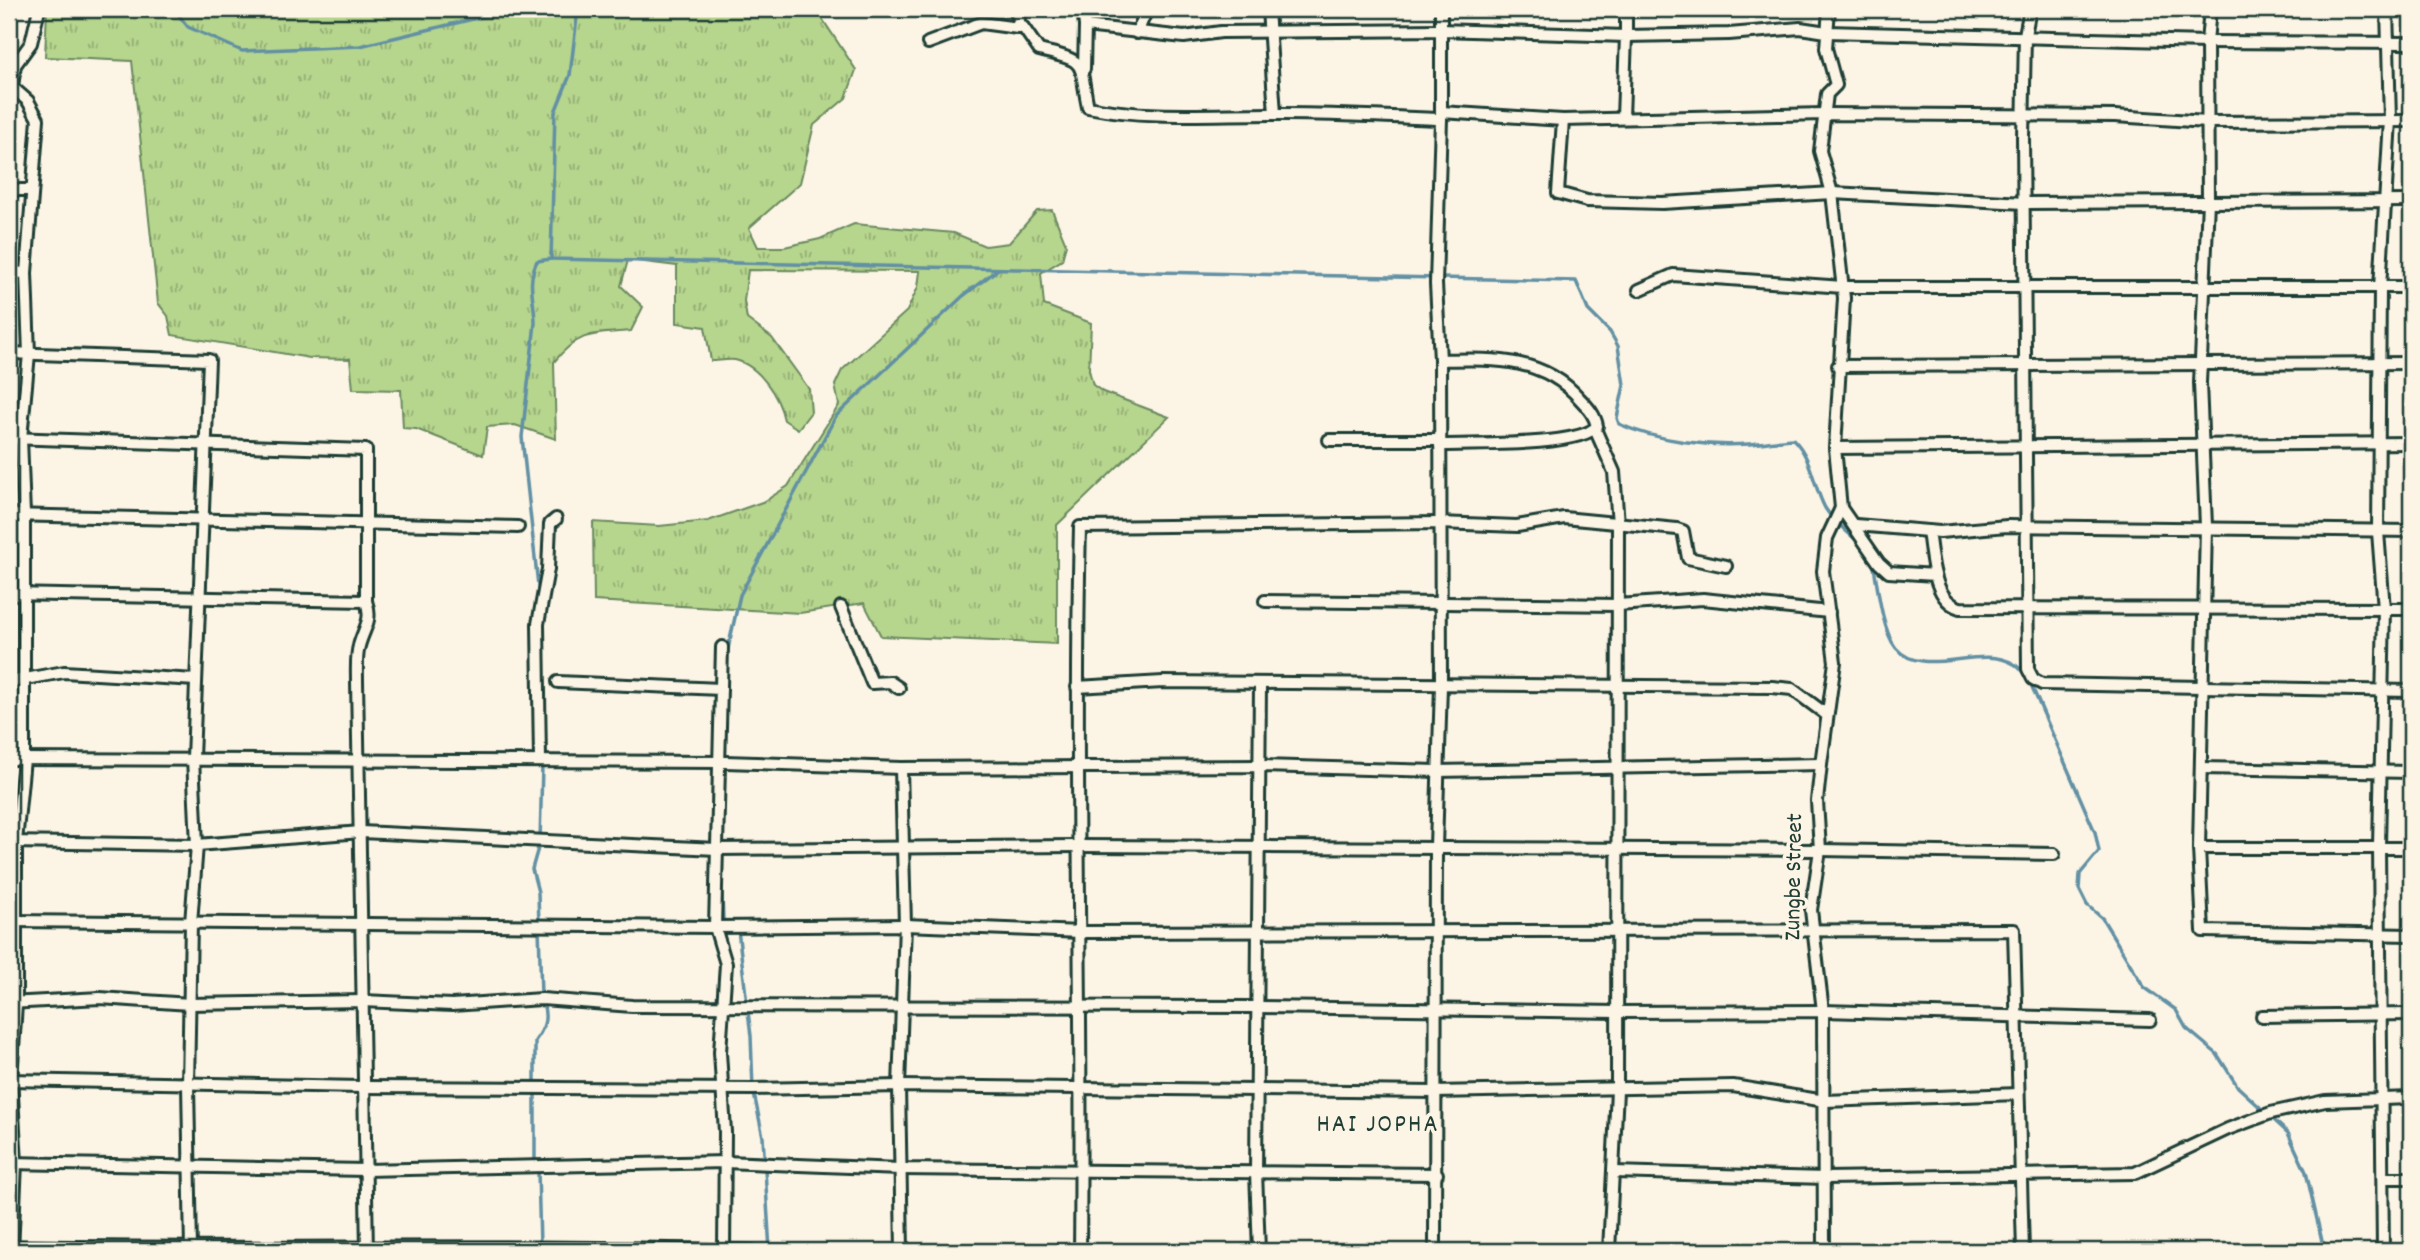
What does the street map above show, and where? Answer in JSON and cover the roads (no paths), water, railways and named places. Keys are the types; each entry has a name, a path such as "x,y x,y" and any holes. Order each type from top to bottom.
{"street":[{"path":"39,9 31,43 15,65 12,87 28,101 38,119 26,273 29,354 21,438 24,515 24,759 13,842 11,1248 752,1251"},
{"path":"1013,9 1019,17 1017,28"},
{"path":"1083,9 1088,107 1122,114 1441,115 1563,120 1824,114 2024,115 2207,122 2411,121"},
{"path":"1137,33 1147,9"},
{"path":"1268,9 1275,114"},
{"path":"1435,1251 1435,1009 1438,929 1436,848 1441,685 1440,360 1436,284 1441,9"},
{"path":"1623,117 1626,9"},
{"path":"1829,9 1826,48 1836,85 1827,94 1820,151 1832,193 1843,287 1835,448 1839,511 1856,525 1879,563 1889,572 1935,575"},
{"path":"2030,9 2025,36 2024,289 2028,446 2028,669 2033,679 2042,684 2204,690 2411,691"},
{"path":"2210,9 2207,42 2206,289 2200,413 2204,447 2206,526 2199,848 2203,931 2411,935"},
{"path":"2383,1251 2379,847 2384,609 2378,532 2381,443 2380,288 2390,120 2388,9"},
{"path":"928,43 981,23 1023,27 1039,50 1077,61 1084,69"},
{"path":"1085,26 1185,37 1222,32 1440,30 1626,36 1729,34 1800,29 1827,32 2207,42 2411,43"},
{"path":"1563,120 1558,193 1587,201 1693,202 1717,197 1832,193 2025,203 2411,201"},
{"path":"9,190 31,190"},
{"path":"9,272 26,273"},
{"path":"1639,290 1673,275 1843,287 2411,287"},
{"path":"9,353 209,360 193,758 197,845 191,923 188,1085 191,1250"},
{"path":"1329,440 1559,440 1589,435 1595,429 1597,423 1591,411 1561,378 1508,361 1440,360"},
{"path":"1839,366 2411,363"},
{"path":"1595,429 1614,472 1618,524 1615,929 1617,1090 1609,1251"},
{"path":"9,438 366,450 364,525 369,625 359,646 357,681 363,924 362,1087 367,1248"},
{"path":"1835,448 2204,447 2411,443"},
{"name":"Zungbe Street","path":"1825,1251 1823,1010 1811,929 1819,850 1817,801 1835,662 1823,571 1828,538 1839,511"},
{"path":"9,516 518,527"},
{"path":"1080,1251 1081,932 1077,687 1080,527 1439,523 1517,526 1563,518 1677,529 1682,531 1688,558 1726,566"},
{"path":"540,760 538,624 548,569 550,524 556,519"},
{"path":"1856,525 1928,531 2027,526 2206,526 2411,531"},
{"path":"1928,531 1935,575 1944,595 1954,607 2411,609"},
{"path":"9,594 366,601"},
{"path":"1265,601 1618,605 1703,599 1829,612"},
{"path":"841,607 872,683 890,682 900,688"},
{"path":"722,647 715,927 726,964 720,1052 725,1162 724,1251"},
{"path":"9,682 22,682 64,672 196,680"},
{"path":"558,682 721,690"},
{"path":"1077,687 1163,682 1260,685 1782,687 1800,695 1827,715"},
{"path":"1259,1251 1256,1172 1260,685"},
{"path":"9,759 540,760 901,768 1077,764 1437,771 1821,764"},
{"path":"901,768 905,925 899,1086 902,1251"},
{"path":"2201,768 2411,772"},
{"path":"13,842 197,845 361,832 717,849 1079,846 2054,854"},
{"path":"2199,848 2411,848"},
{"path":"13,921 715,927 905,925 1081,932 1438,929 2014,930 2023,1251"},
{"path":"12,1003 100,998 190,1004 363,1001 452,1006 541,999 632,1006 725,1004 1258,1007 1617,1013 1823,1010 2150,1020"},
{"path":"2262,1016 2411,1014"},
{"path":"10,1080 362,1087 899,1086 1257,1088 1436,1093 1733,1086 1825,1101 2018,1094"},
{"path":"1614,1172 1826,1178 2135,1173 2228,1129 2270,1113 2325,1101 2411,1098"},
{"path":"12,1163 366,1170 725,1162 900,1169 1437,1174"},
{"path":"2383,1178 2411,1178"}],"waterway":[{"path":"174,9 188,27 242,51 360,46 515,9"},
{"path":"578,9 570,75 555,112 551,259 1576,281 1588,310 1610,332 1618,346 1624,385 1617,418 1619,424 1666,439 1717,445 1793,439 1804,454 1825,508 1860,544"},
{"path":"539,595 522,437 535,323 532,277 537,261 551,259"},
{"path":"727,653 740,595 836,416 963,296 998,269"},
{"path":"1873,560 1887,630 1896,648 1907,657 1936,662 1985,657 2000,659 2016,665 2029,680 2095,832 2099,851 2080,874 2079,889 2087,905 2102,918 2144,987 2176,1010 2186,1028 2217,1054 2238,1087 2288,1133 2306,1172 2322,1241 2331,1251"},
{"path":"543,623 544,661"},
{"path":"724,776 727,675"},
{"path":"541,996 538,892 532,869 540,841 542,766"},
{"path":"721,871 723,920 732,923"},
{"path":"738,930 751,1036 753,1089 763,1137 770,1251"},
{"path":"535,1163 535,1041 544,1024 543,1003"},
{"path":"538,1170 540,1246"}],"district":[{"name":"HAI JOPHA","path":"1378,1125"}]}
